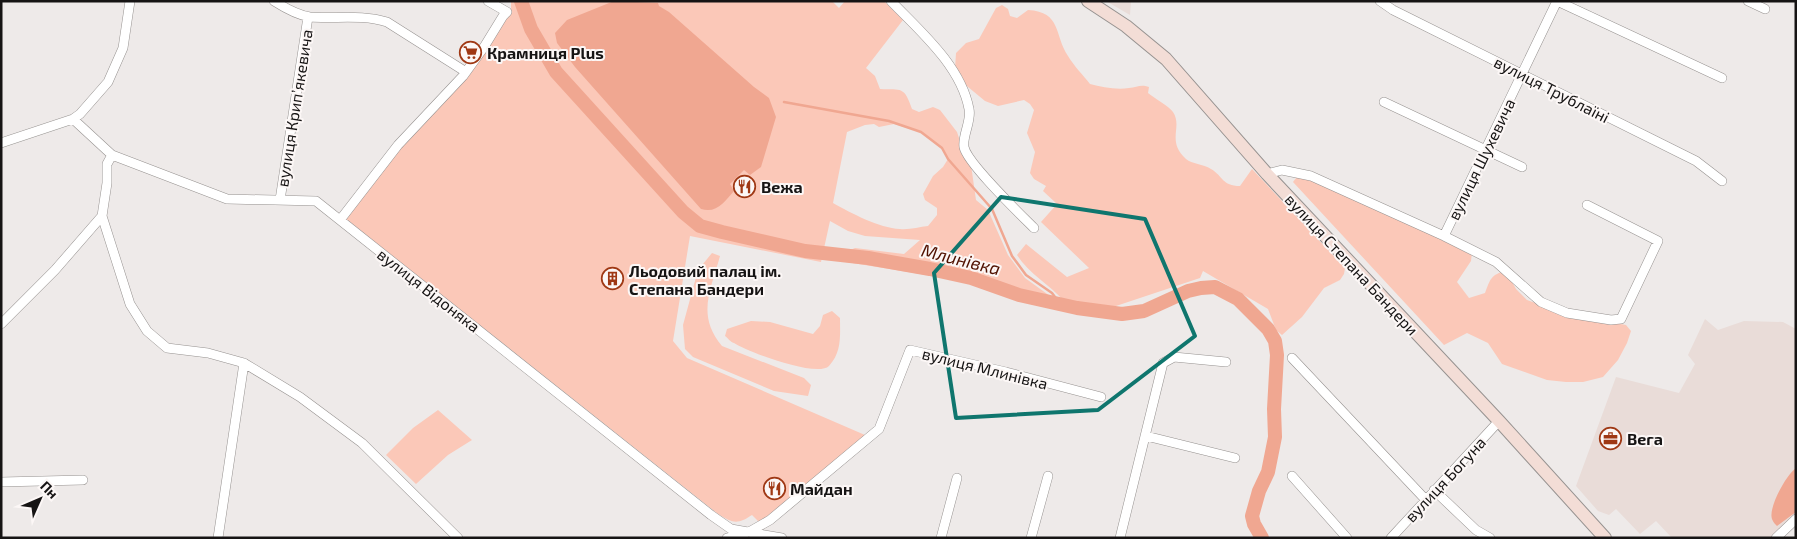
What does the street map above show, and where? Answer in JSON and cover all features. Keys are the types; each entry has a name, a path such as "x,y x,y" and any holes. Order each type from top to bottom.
{"main road":[{"name":"вулиця Степана Бандери","path":"1088,1 1126,26 1166,59 1268,174 1606,538"}],"street":[{"path":"1,143 73,119 80,114 108,82 123,48 130,1"},
{"path":"274,1 292,11 308,16 373,17 388,22 466,72"},
{"path":"340,220 398,145 466,72 484,47 507,12 488,1"},
{"path":"891,1 944,57 956,78 970,110 964,147 976,166 1034,228"},
{"name":"вулиця Трублаїні","path":"1380,1 1393,10 1696,161 1722,181"},
{"path":"1557,1 1722,78"},
{"name":"вулиця Шухевича","path":"1444,236 1557,1"},
{"path":"1748,1 1765,9"},
{"name":"вулиця Крипʼякевича","path":"280,200 308,16"},
{"path":"1384,102 1522,167"},
{"name":"вулиця Відоняка","path":"73,119 112,155 227,199 316,201 711,515 731,529 748,535 782,538"},
{"path":"112,155 107,164 107,182 102,216 130,304 147,331 167,348 208,353 244,363 300,397 362,443 458,538"},
{"path":"1268,174 1282,170 1311,176 1444,236 1496,262 1541,302 1567,312 1611,320 1622,319 1658,241 1587,205"},
{"path":"1,324 55,270 102,216"},
{"name":"вулиця Млинівка","path":"748,535 770,520 879,429 910,350 1006,372 1101,397"},
{"path":"1120,538 1163,362 1174,358 1226,362"},
{"path":"1292,358 1426,499"},
{"path":"218,538 244,363"},
{"name":"вулиця Богуна","path":"1391,538 1499,421"},
{"path":"1146,436 1235,458"},
{"path":"1031,538 1048,476"},
{"path":"1292,476 1347,538"},
{"path":"941,538 957,478"},
{"path":"1,482 83,480"},
{"path":"1434,490 1476,530 1490,538"},
{"path":"1776,538 1796,519"},
{"path":"727,538 748,535"}],"highlighted area":[{"path":"1001,197 1145,219 1195,336 1098,410 956,418 934,273"}],"shaded area":[{"path":"511,1 832,1 839,8 845,1 884,1 903,20 866,68 875,76 880,89 898,90 904,93 912,109 919,112 933,107 940,110 957,132 971,165 976,200 988,210 1008,255 1025,278 1051,298 1018,291 980,275 970,282 846,262 848,251 855,248 904,254 920,240 865,236 848,231 830,221 821,262 690,236 673,341 687,358 865,435 771,517 760,523 752,515 735,522 718,514 346,219 402,145 471,72 511,12","holes":["874,124 879,127 894,124 921,132 942,149 948,159 943,167 933,176 923,194 925,200 937,208 937,215 928,226 910,229 883,226 833,203 847,132 865,125"]},
{"path":"614,1 658,3 659,6 669,12 769,98 776,117 761,167 750,175 744,170 730,184 734,191 720,206 712,210 701,209 575,67 557,43 555,33 567,20"},
{"path":"1106,1 1131,1 1130,15"},
{"path":"1002,5 1008,9 1010,16 1017,18 1028,10 1047,15 1056,26 1068,56 1090,84 1124,89 1141,86 1149,87 1148,93 1173,112 1176,118 1177,146 1188,161 1211,169 1226,182 1234,186 1240,186 1252,169 1345,268 1340,280 1324,288 1302,317 1282,335 1276,330 1268,309 1203,271 1200,278 1113,307 1064,301 1027,268 1017,255 1026,244 1067,277 1089,268 1041,222 1057,204 1043,191 1046,186 1034,179 1030,173 1035,152 1027,133 1034,110 1024,100 998,106 985,101 962,82 955,69 956,53 966,43 979,39 996,8"},
{"path":"1299,174 1472,252 1471,261 1457,282 1469,298 1485,293 1492,278 1506,271 1516,289 1527,300 1563,313 1626,325 1631,331 1618,360 1603,377 1583,382 1566,382 1547,380 1502,364 1488,343 1467,333 1444,345 1293,182"},
{"path":"712,253 720,256 708,302 709,324 714,335 722,346 804,378 811,385 808,396 774,391 693,357 685,349 683,325 698,270"},
{"path":"832,311 840,318 839,344 833,361 829,366 822,369 797,366 767,357 733,342 725,336 727,329 751,321 770,322 813,334 820,326 823,315"},
{"path":"1705,319 1718,330 1744,321 1783,322 1796,329 1796,524 1780,538 1672,538 1656,521 1640,534 1616,509 1609,515 1598,511 1576,486 1616,377 1679,393 1695,364 1688,355"},
{"path":"438,410 472,440 448,455 416,484 386,455 413,428"},
{"path":"1796,468 1796,512 1777,526 1773,522 1771,514 1775,500 1783,484"}],"waterway":[{"name":"Млинівка","path":"521,1 531,29 556,72 683,212 700,226 805,251 868,258 930,269 971,278 1019,295 1077,308 1122,314 1144,311 1188,291 1215,287 1238,299 1268,329 1275,341 1277,355 1274,409 1275,437 1268,472 1259,491 1252,516 1262,538"},
{"path":"784,102 889,121 921,132 942,148 948,159 992,209 1012,256 1026,275 1052,293 1061,305"}],"place":[{"name":"Крамниця Plus","path":"471,52"},
{"name":"Вежа","path":"745,186"},
{"name":"Льодовий палац ім. Степана Бандери","path":"613,279"},
{"name":"Вега","path":"1611,438"},
{"name":"Майдан","path":"774,488"}]}
